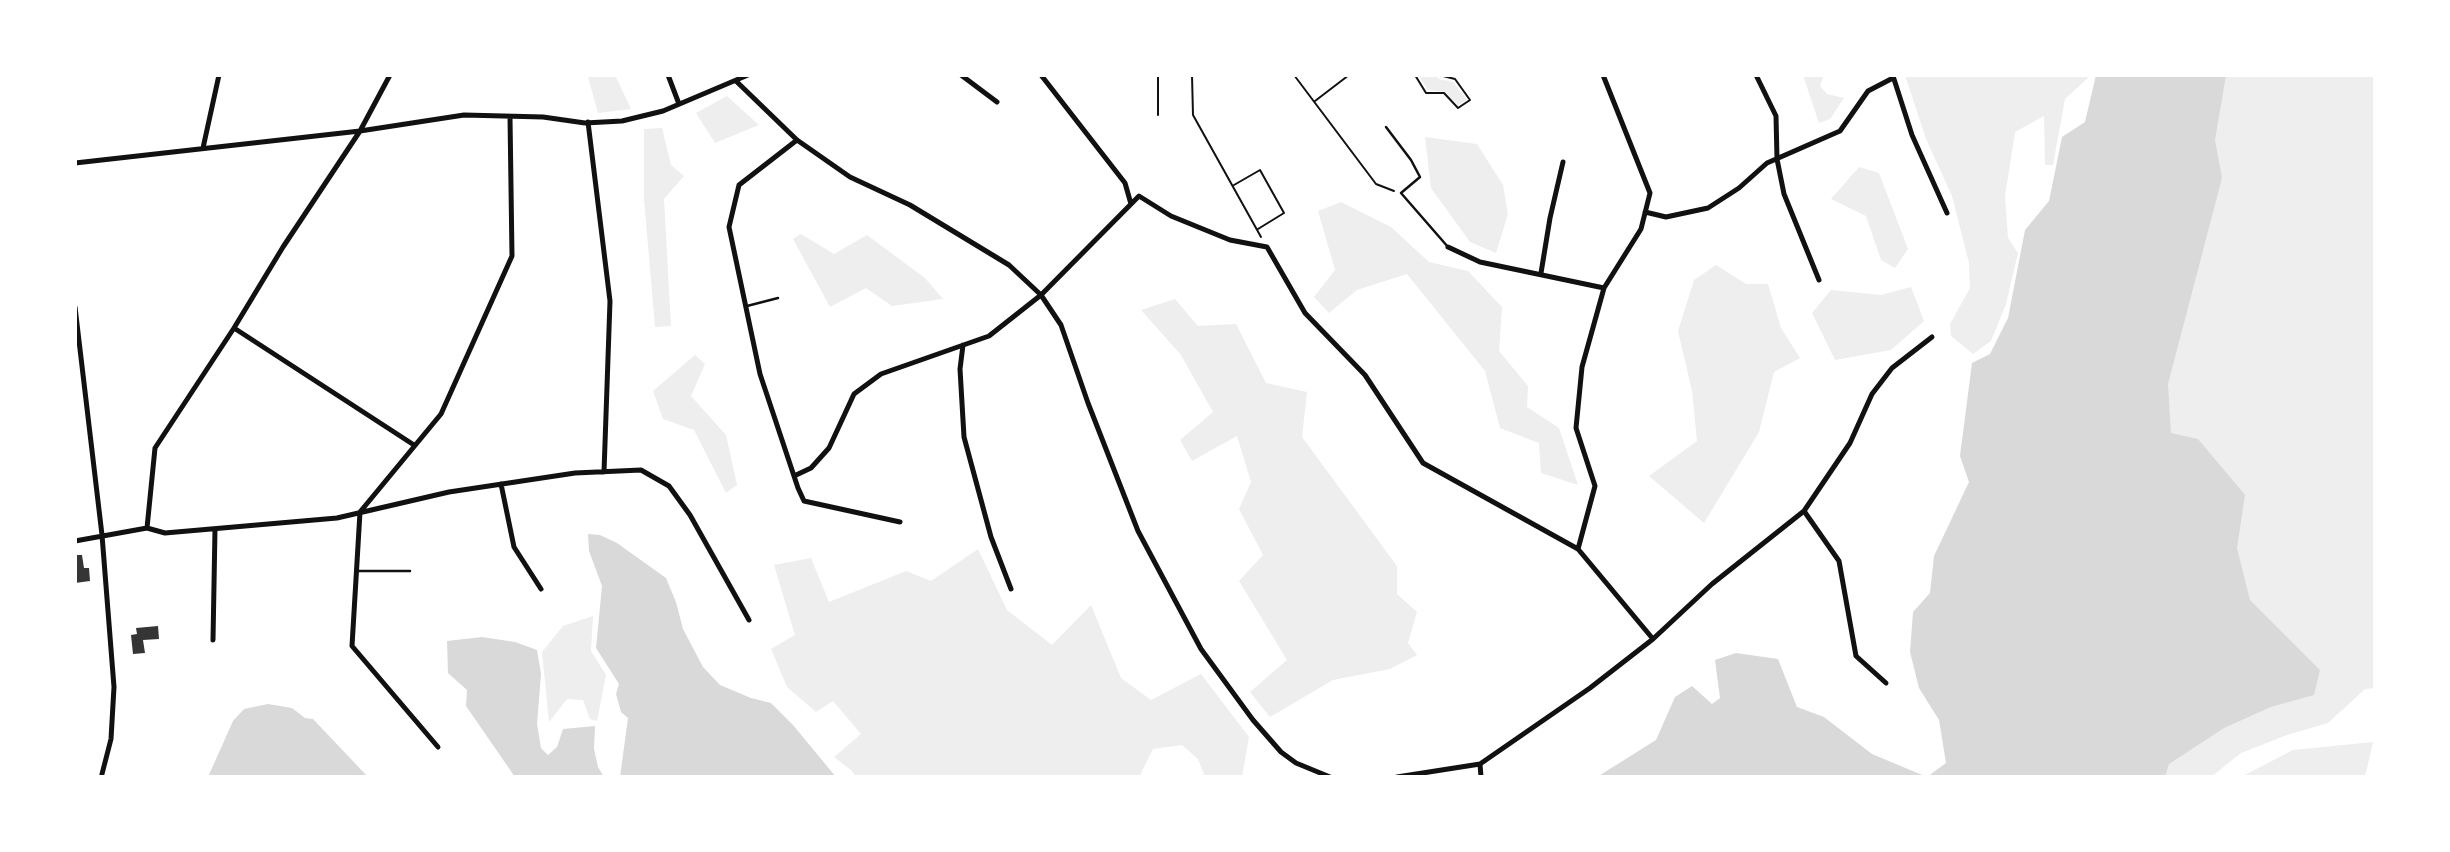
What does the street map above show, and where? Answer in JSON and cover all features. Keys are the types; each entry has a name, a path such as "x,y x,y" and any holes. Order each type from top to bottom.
{"street":[{"path":"203,148 219,75"},
{"path":"147,528 155,448 360,131 390,75"},
{"path":"667,75 679,104"},
{"path":"75,163 360,131 464,116 622,121 663,111 748,75"},
{"path":"961,75 997,102"},
{"path":"1041,75 1125,183 1131,204"},
{"path":"1578,549 1595,486 1576,428 1582,367 1604,288 1641,229 1650,192 1603,75"},
{"path":"1756,75 1776,116 1777,159 1784,194 1819,280"},
{"path":"1645,212 1666,217 1708,208 1738,188 1766,163 1840,131 1868,91 1893,77 1912,135 1947,213"},
{"path":"736,81 797,140 850,177 910,205 1009,265 1041,295 1061,325 1138,531 1201,649 1253,720 1281,752 1296,763 1329,777"},
{"path":"438,747 352,646 360,512 441,414 512,256 510,117"},
{"path":"588,122 610,301 604,472"},
{"path":"797,140 739,185 729,227 760,374 804,501 900,522"},
{"path":"1541,274 1563,162"},
{"path":"794,476 811,468 829,448 854,394 881,374 989,335 1041,295 1139,196 1171,216 1218,235 1267,247 1305,313 1366,374 1423,463 1578,549 1653,639"},
{"path":"1448,247 1480,262 1604,288"},
{"path":"75,307 102,535 114,687 111,739 102,774"},
{"path":"234,328 414,444"},
{"path":"1397,777 1480,764 1590,688 1653,639 1712,584 1804,510 1850,443 1872,394 1892,368 1933,337"},
{"path":"963,345 960,369 964,438 991,537 1011,589"},
{"path":"75,541 147,528 165,533 337,519 449,492 575,473 641,470 669,486 690,515 749,620"},
{"path":"501,484 514,547 541,589"},
{"path":"1804,510 1839,561 1856,656 1886,684"},
{"path":"213,640 215,529"},
{"path":"1480,764 1481,777"}],"lane":[{"path":"1386,127 1411,160 1420,177 1401,193 1448,247"},
{"path":"746,306 778,298"},
{"path":"357,570 410,571"}],"path":[{"path":"1157,115 1158,75"},
{"path":"1192,75 1193,114 1267,247"},
{"path":"1294,75 1376,184 1401,193"},
{"path":"1314,101 1349,75"},
{"path":"1415,75 1426,93 1444,93 1458,108 1469,100 1455,79 1439,75"},
{"path":"1233,185 1260,170 1278,202 1284,213 1257,229"}],"shaded area":[{"path":"579,75 615,75 631,109 598,113 588,77"},
{"path":"1418,75 1435,75 1439,79 1453,82 1467,100 1458,105 1445,92 1428,90"},
{"path":"1803,75 1824,75 1820,86 1827,94 1844,98 1830,119 1819,123"},
{"path":"1905,75 2090,76 2065,99 2053,165 2045,165 2044,116 2015,132 2005,196 2008,238 2018,253 2006,304 1991,341 1973,354 1951,336 1950,324 1970,288 1969,263 1952,196 1926,139"},
{"path":"2096,75 2226,75 2215,140 2222,178 2168,384 2171,433 2198,439 2245,495 2237,548 2250,600 2320,670 2314,695 2271,707 2224,728 2169,764 2165,777 1927,777 1946,763 1939,720 1919,688 1910,652 1913,612 1930,593 1934,556 1969,482 1960,456 1972,363 1990,354 2008,318 2025,230 2049,201 2062,137 2085,122"},
{"path":"2147,75 2375,75 2375,688 2365,689 2328,723 2241,753 2211,777 2165,777 2168,764 2224,727 2271,707 2313,695 2068,623"},
{"path":"727,96 759,125 715,143 696,113"},
{"path":"662,128 671,165 684,176 664,199 671,326 655,327 644,199 644,129"},
{"path":"1425,137 1477,144 1503,185 1508,214 1496,253 1470,242 1431,188"},
{"path":"1859,167 1879,173 1908,249 1895,268 1881,260 1866,216 1831,199"},
{"path":"1341,202 1391,227 1429,262 1468,271 1502,307 1499,351 1528,386 1527,407 1559,428 1578,485 1541,473 1539,443 1500,428 1485,371 1407,274 1357,290 1329,313 1314,297 1335,270 1318,211"},
{"path":"801,234 834,254 867,235 925,278 943,299 892,306 866,288 830,307 793,239"},
{"path":"1716,265 1746,284 1768,284 1781,328 1800,358 1774,372 1759,432 1704,523 1649,476 1697,441 1692,391 1678,331 1694,280"},
{"path":"1911,287 1924,321 1891,350 1835,360 1812,313 1831,290 1881,295"},
{"path":"1175,299 1198,326 1236,324 1266,383 1307,392 1302,437 1397,566 1397,594 1417,612 1408,643 1417,655 1390,669 1333,680 1270,717 1250,692 1287,660 1239,581 1263,555 1239,509 1251,482 1237,436 1192,461 1180,440 1213,412 1181,355 1141,310"},
{"path":"695,355 705,364 691,396 726,435 737,485 726,493 694,430 663,419 653,391"},
{"path":"588,534 600,535 617,543 666,578 683,629 703,667 720,685 771,703 836,777 620,777 628,718 621,712 616,694 619,684 596,648 602,586 589,551"},
{"path":"978,549 1007,610 1052,645 1091,605 1121,678 1151,700 1201,674 1249,737 1242,777 1205,777 1198,759 1182,745 1153,749 1139,777 856,777 834,757 861,734 833,701 816,712 787,687 771,649 795,635 774,565 811,558 829,602 906,571 931,581"},
{"path":"593,616 591,651 606,675 597,721 590,719 583,700 567,699 549,722 542,652 563,626"},
{"path":"482,637 515,642 537,650 541,674 537,724 541,748 548,755 557,747 563,729 595,726 594,749 598,767 604,777 515,777 466,706 467,690 448,673 447,641"},
{"path":"1736,653 1778,659 1797,707 1824,717 1872,754 1927,777 1597,777 1656,740 1675,697 1692,686 1712,704 1720,698 1715,660"},
{"path":"268,704 292,708 305,718 313,719 368,777 208,777 233,721 244,709"},
{"path":"2373,742 2365,777 2241,777 2293,750"}],"building":[{"path":"75,555 82,555 84,568 89,568 90,581 75,583"},
{"path":"158,626 159,639 143,640 145,653 133,654 131,635 137,634 136,628"}]}
